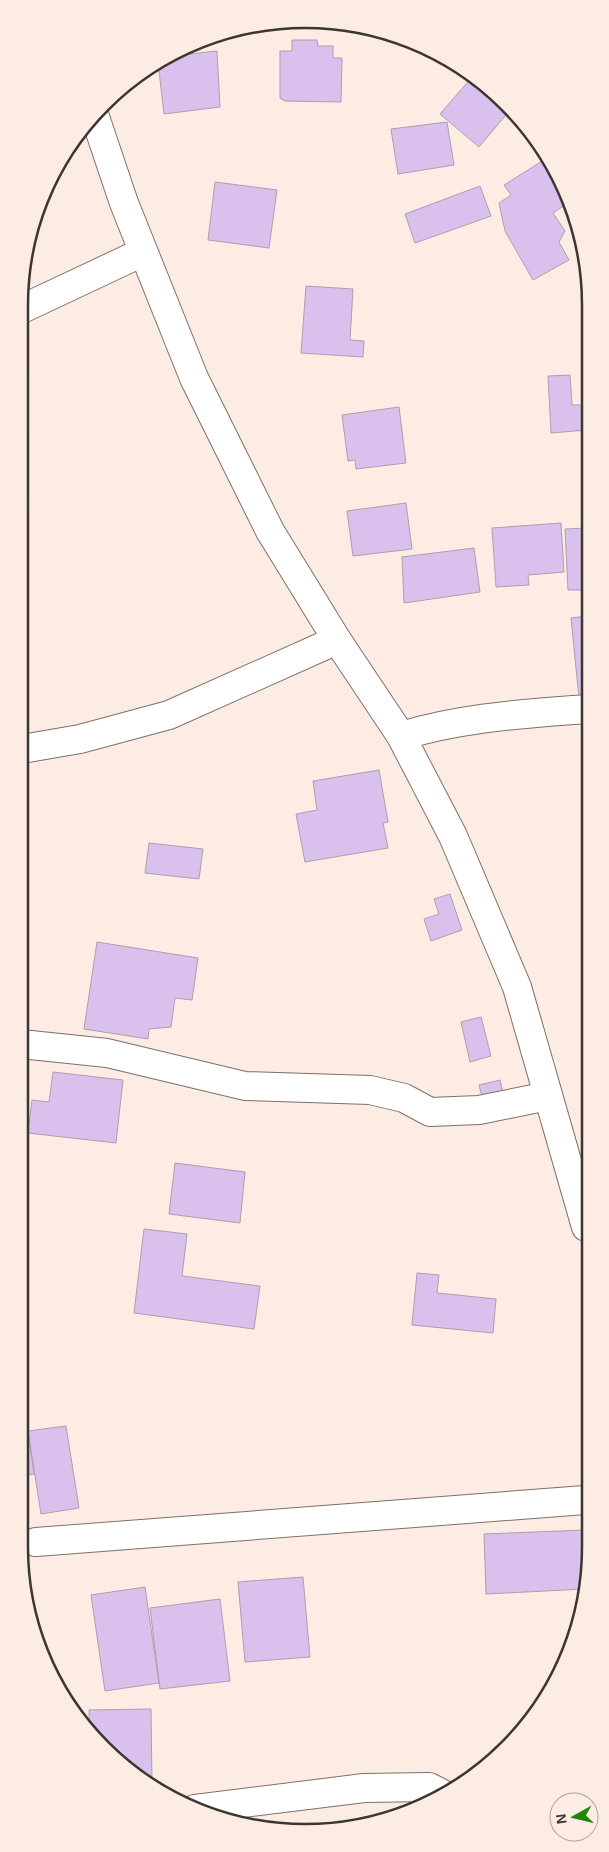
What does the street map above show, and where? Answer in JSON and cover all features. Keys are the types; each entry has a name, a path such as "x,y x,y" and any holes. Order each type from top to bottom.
{"street":[{"path":"97,121 124,203 194,378 270,531 401,736 453,836 517,987 582,1213"},
{"path":"28,306 143,252"},
{"path":"28,748 80,739 169,715 338,640"},
{"path":"401,736 430,727 492,717 582,709"},
{"path":"28,1045 107,1052 245,1086 370,1090 404,1098 430,1112 479,1110 548,1096"},
{"path":"36,1542 582,1500"},
{"path":"208,1807 364,1788 429,1787 436,1791"}],"building":[{"path":"292,40 317,40 318,46 333,46 333,58 342,58 341,102 285,101 280,98 280,51 292,51"},
{"path":"217,51 220,107 164,114 159,69 186,54"},
{"path":"468,81 487,96 506,115 479,147 440,114"},
{"path":"447,122 454,165 398,174 391,129"},
{"path":"541,162 563,206 553,213 565,231 559,242 569,260 533,280 505,231 499,203 511,195 504,185"},
{"path":"215,182 277,190 269,248 208,240"},
{"path":"480,186 491,216 415,243 405,214"},
{"path":"306,286 353,289 350,340 364,341 363,357 301,353"},
{"path":"570,375 572,405 582,405 582,430 551,433 548,376"},
{"path":"399,407 406,463 356,469 355,460 348,461 342,415"},
{"path":"406,503 412,549 353,556 347,511"},
{"path":"561,523 564,572 528,575 529,585 496,587 492,528"},
{"path":"582,528 582,590 568,590 565,529"},
{"path":"474,548 480,592 404,603 402,557"},
{"path":"582,617 582,698 579,698 571,618"},
{"path":"379,770 388,822 383,823 388,848 305,862 296,814 317,810 313,781"},
{"path":"149,843 203,849 199,879 145,873"},
{"path":"450,894 462,930 431,941 424,919 439,914 434,899"},
{"path":"97,942 198,958 192,1000 175,998 171,1027 149,1029 148,1039 84,1029"},
{"path":"481,1017 491,1056 470,1062 461,1022"},
{"path":"53,1072 123,1080 116,1143 28,1133 32,1100 49,1102"},
{"path":"500,1080 505,1101 484,1105 479,1085"},
{"path":"175,1163 245,1172 240,1223 169,1214"},
{"path":"144,1229 187,1234 182,1276 260,1286 254,1329 134,1313"},
{"path":"417,1273 439,1275 437,1293 496,1299 493,1333 412,1325"},
{"path":"66,1426 79,1508 41,1514 28,1431"},
{"path":"28,1438 34,1474 28,1475"},
{"path":"582,1530 578,1589 486,1594 484,1534"},
{"path":"303,1577 310,1657 245,1662 238,1582"},
{"path":"145,1587 159,1683 105,1691 91,1595"},
{"path":"220,1599 230,1681 160,1689 150,1608"},
{"path":"151,1709 152,1779 122,1756 96,1730 89,1722 89,1710"}]}
